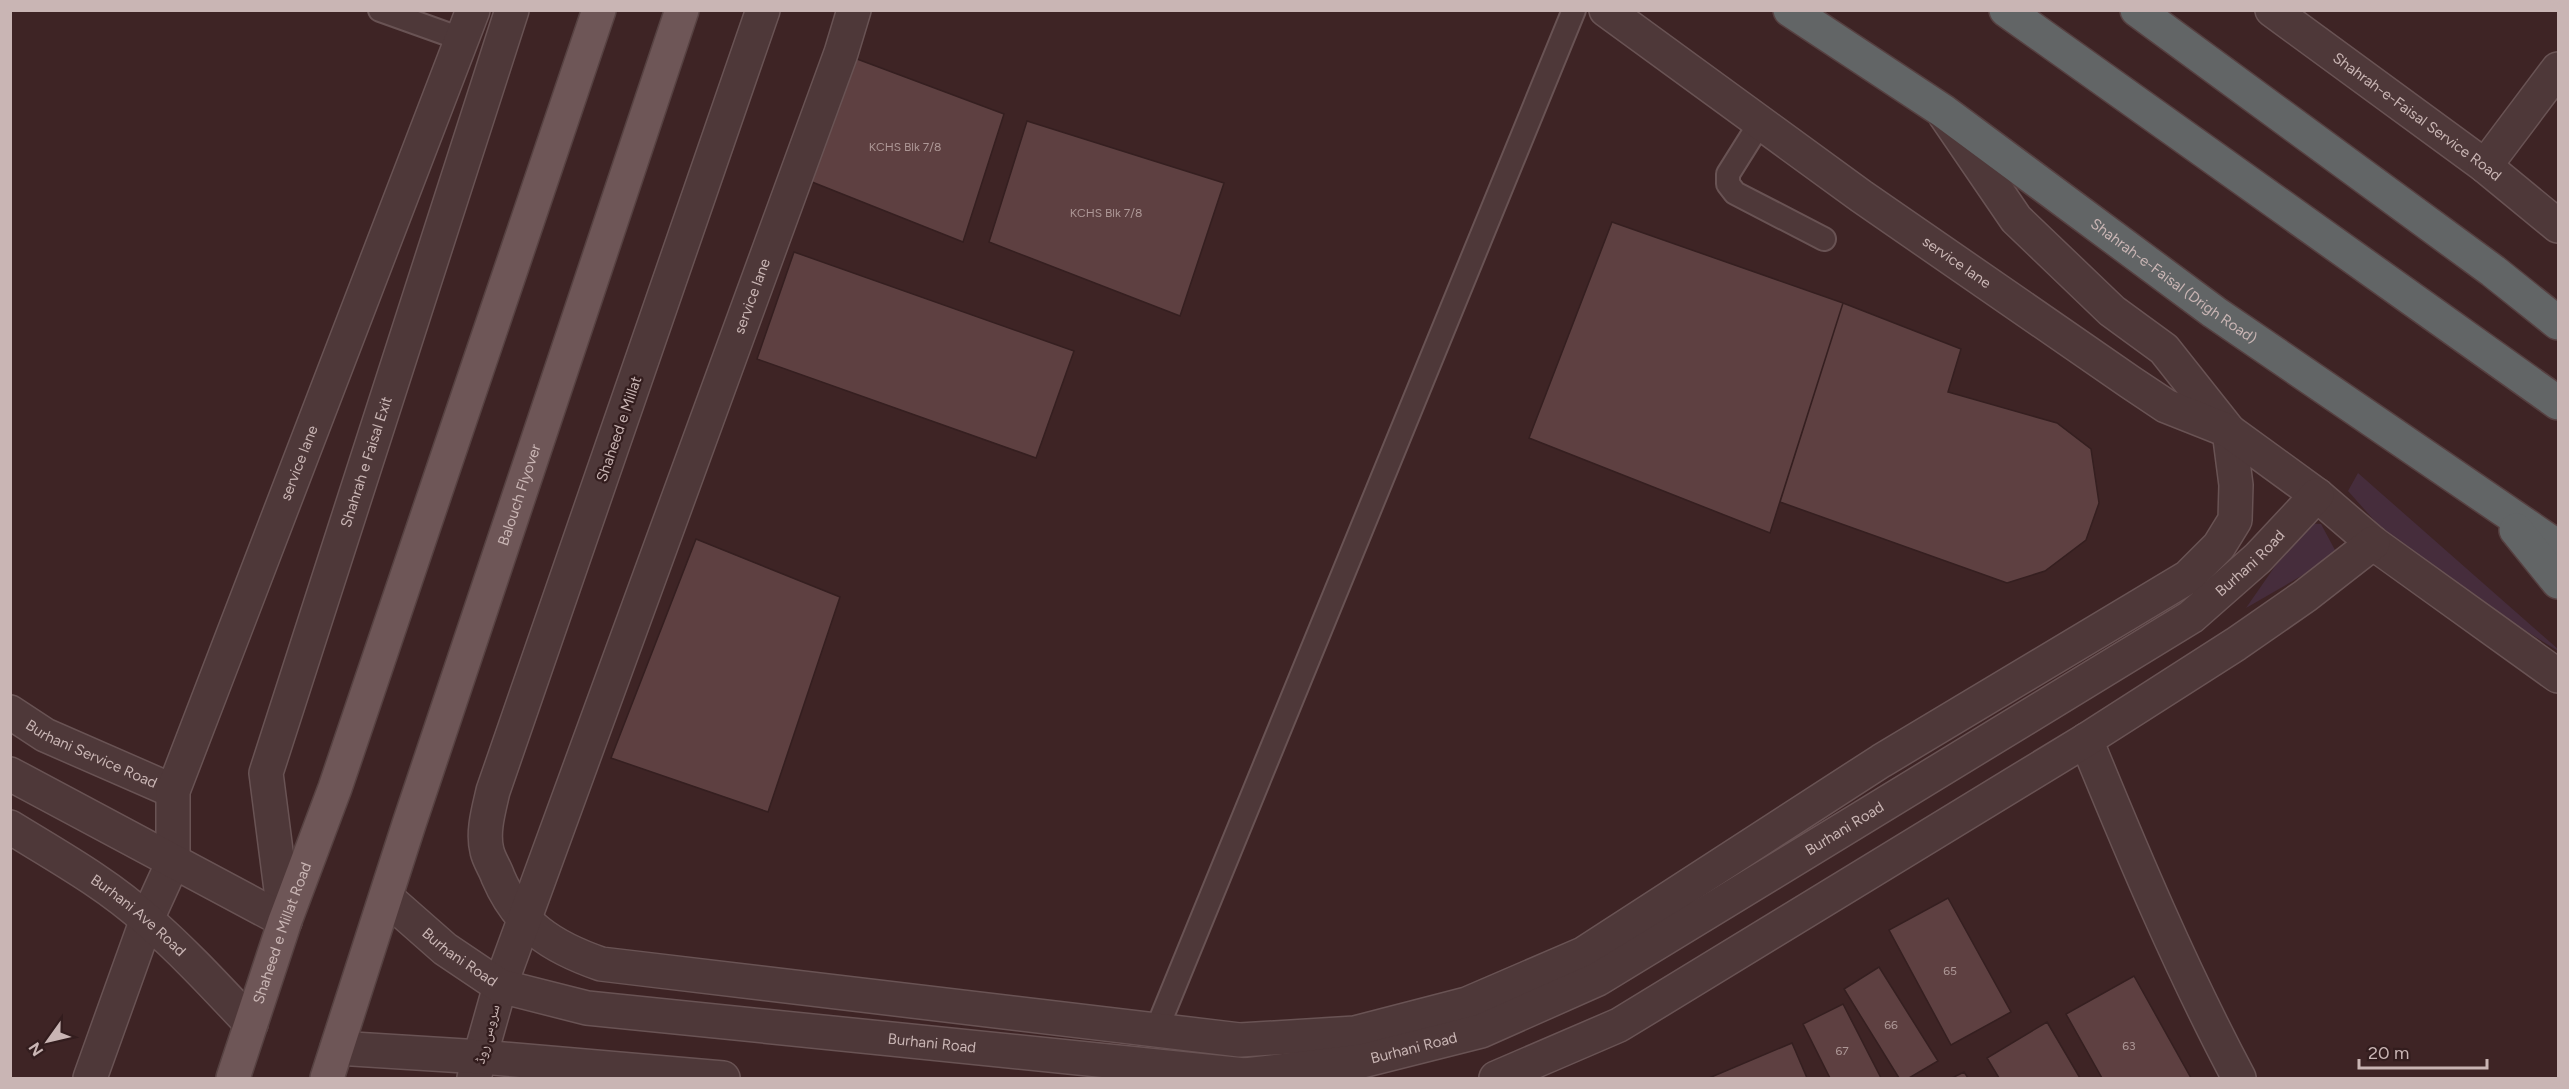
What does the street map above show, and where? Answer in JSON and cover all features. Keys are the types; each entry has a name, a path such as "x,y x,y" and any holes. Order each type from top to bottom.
{"highway":[{"name":"Shahrah-e-Faisal (Drigh Road)","path":"1790,10 1942,111 2214,312 2498,508 2559,547"},
{"path":"2006,10 2559,403"},
{"path":"2137,10 2493,271 2559,323"},
{"path":"2498,508 2559,582"}],"main road":[{"name":"Shaheed e Millat Road","path":"232,1078 285,921 335,788 598,10"},
{"name":"Balouch Flyover","path":"337,1048 682,10"},
{"path":"327,1078 337,1048"}],"street":[{"name":"Shahrah e Faisal Exit","path":"285,921 266,773 512,10"},
{"name":"Shaheed e Millat","path":"525,921 503,888 487,850 487,820 493,791 763,10"},
{"name":"service lane","path":"525,921 841,53 854,10"},
{"name":"service lane","path":"1606,10 1861,196 2166,405 2229,431 2317,495 2373,543 2559,676"},
{"name":"Shahrah-e-Faisal Service Road","path":"2272,10 2485,166 2559,226"},
{"name":"service lane","path":"90,1078 147,919 173,862 173,791 468,25"},
{"path":"2485,166 2559,69"},
{"path":"525,921 556,945 601,964 1240,1040 1355,1033 1467,1004 1583,954 1881,761 2188,577 2219,546 2235,520 2236,485 2229,431 2164,349 2112,310 2016,219 1942,111"},
{"name":"Burhani Road","path":"387,898 445,949 500,986 587,1008 1245,1075 1362,1061 1481,1031 1598,979 2191,617 2258,558 2317,495"},
{"path":"1496,1078 1619,1025 2086,740 2236,645 2305,596 2373,543"},
{"name":"Burhani Service Road","path":"10,712 45,735 173,791"},
{"path":"2086,740 2152,902 2200,1006 2239,1078"},
{"path":"10,774 285,921"},
{"name":"Burhani Ave Road","path":"10,827 101,884 147,919 251,1024"},
{"name":"سروس روڈ","path":"478,1068 500,986 525,921"},
{"path":"337,1048 478,1068 723,1078"}],"lane":[{"path":"380,10 468,25"},
{"path":"1156,1031 1574,10"},
{"path":"1760,123 1728,174 1728,184 1735,193 1824,239"}],"shaded area":[{"path":"2358,473 2558,651 2405,555 2348,491"},
{"path":"2305,523 2321,524 2335,550 2329,560 2246,608"}],"building":[{"path":"841,53 1004,114 963,242 807,180"},
{"path":"1027,121 1224,183 1180,316 989,242"},
{"path":"1612,222 1843,303 1770,533 1529,438"},
{"path":"794,252 1074,351 1036,458 757,359"},
{"path":"1843,303 1961,349 1948,392 2057,423 2091,449 2099,503 2086,540 2045,571 2007,583 1780,502"},
{"path":"696,539 840,597 768,812 611,758"},
{"path":"1948,898 2011,1012 1951,1045 1889,930"},
{"path":"1879,967 1938,1061 1909,1078 1899,1078 1844,989"},
{"path":"2134,976 2191,1078 2102,1078 2066,1014"},
{"path":"1843,1004 1881,1078 1830,1078 1803,1024"},
{"path":"2047,1022 2080,1078 1999,1078 1987,1058"},
{"path":"1792,1043 1807,1078 1709,1078"},
{"path":"1964,1072 1968,1078 1952,1078"}]}
